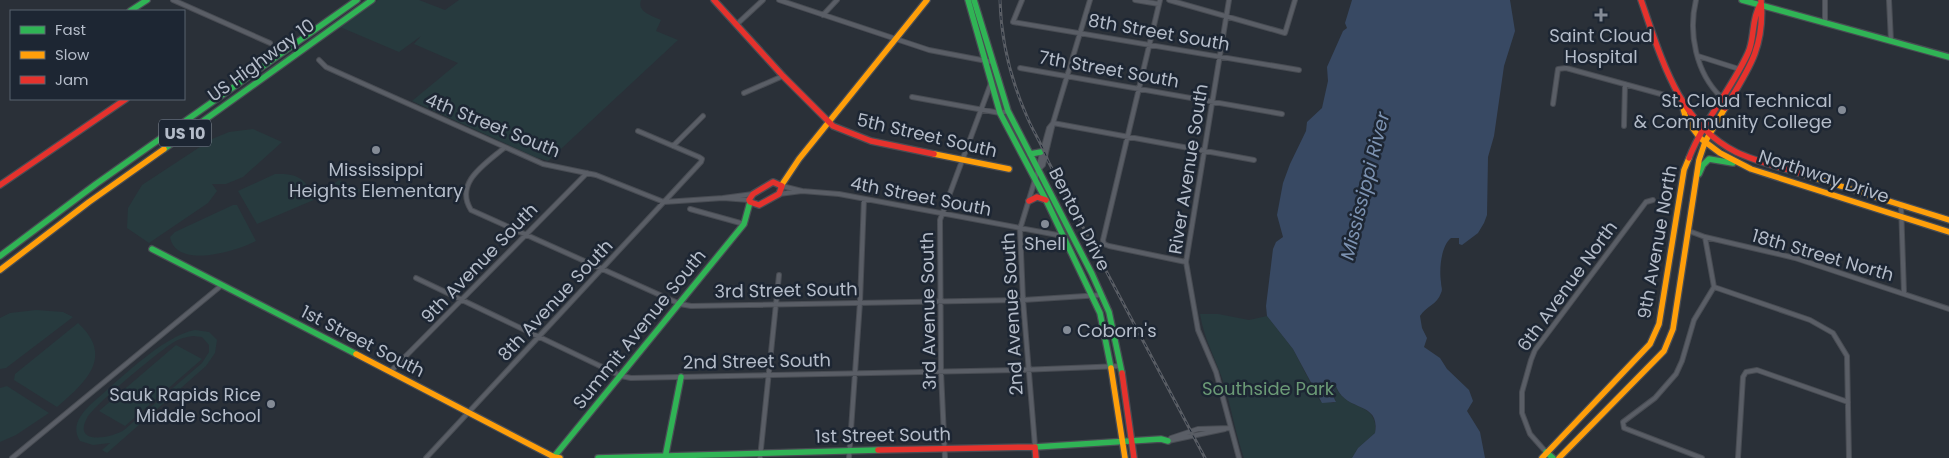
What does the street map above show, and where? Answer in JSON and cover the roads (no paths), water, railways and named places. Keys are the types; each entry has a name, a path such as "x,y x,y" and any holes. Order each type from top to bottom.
{"main road":[{"path":"132,10 147,0"},
{"name":"US 10","path":"0,256 166,135 357,0"},
{"name":"US Highway 10","path":"0,270 96,196 372,0"},
{"name":"5th Street South","path":"714,0 828,123 871,141 1009,169"},
{"name":"Summit Avenue South","path":"556,458 747,218 759,206 779,194 790,171 928,0"},
{"name":"Benton Drive","path":"968,0 1008,111 1101,295 1114,328 1122,366 1134,458"},
{"name":"Benton Drive","path":"974,0 989,61 991,83 1000,113 1046,200 1093,297 1104,328 1125,458"},
{"path":"1641,0 1683,106 1702,129"},
{"path":"1742,0 1761,2 1825,23 1949,57"},
{"name":"9th Avenue North","path":"1542,458 1642,353 1655,334 1659,324 1684,170 1697,135 1749,52 1756,11 1761,2"},
{"name":"9th Avenue North","path":"1559,458 1664,351 1673,329 1699,160 1705,142 1757,55 1761,41 1763,13 1761,2"},
{"path":"0,185 125,100"},
{"path":"1683,106 1684,116 1697,135"},
{"name":"Northway Drive","path":"1702,129 1736,152 1949,220"},
{"name":"Northway Drive","path":"1697,135 1733,161 1751,169 1949,232"},
{"path":"1030,154 1041,152"},
{"path":"1694,188 1702,166 1709,159 1723,160 1751,169"},
{"name":"Summit Avenue South","path":"747,218 749,201 753,194 782,178 790,171"},
{"path":"772,182 782,186"},
{"path":"1029,201 1037,198 1046,200"},
{"path":"749,201 759,206"},
{"name":"1st Street South","path":"152,249 556,458"},
{"path":"665,457 681,377"},
{"name":"1st Street South","path":"598,458 760,456 850,450 1035,446 1161,439 1168,441"},
{"name":"2nd Avenue South","path":"1035,446 1036,458"},
{"path":"1546,455 1553,458"}],"street":[{"path":"173,0 270,43"},
{"path":"736,25 763,0"},
{"path":"779,0 929,50 989,61"},
{"path":"823,15 837,0"},
{"path":"1013,22 1022,0"},
{"name":"2nd Avenue South","path":"1038,170 1043,165 1053,123 1090,0"},
{"path":"1135,0 1160,2 1103,240 1104,244 1186,262"},
{"path":"1169,0 1285,33 1295,0"},
{"name":"River Avenue South","path":"1230,0 1186,262 1198,330 1216,372 1239,458"},
{"path":"1696,0 1692,24 1693,42 1711,88 1722,97"},
{"path":"1825,0 1825,23"},
{"path":"1889,0 1891,41"},
{"name":"8th Street South","path":"1013,22 1299,70"},
{"path":"1698,56 1740,69"},
{"name":"4th Street South","path":"318,60 326,67 504,148 543,164 587,173 664,202 753,194"},
{"name":"7th Street South","path":"1020,68 1282,114"},
{"path":"1553,104 1558,70 1566,68 1680,99"},
{"path":"744,93 783,76"},
{"name":"3rd Avenue South","path":"945,458 941,372 940,220 991,83"},
{"path":"1624,126 1625,84"},
{"path":"912,96 1000,113 1008,111"},
{"path":"673,146 703,116"},
{"path":"1053,123 1254,160"},
{"name":"2nd Avenue South","path":"1035,446 1020,229 1038,170 1041,152 1049,128 1053,123"},
{"path":"638,131 702,160"},
{"name":"3rd Street South","path":"504,148 470,180 465,188 465,201 477,214 680,304 691,306 775,306 860,302 1024,300 1101,295"},
{"name":"8th Avenue South","path":"426,458 603,270 698,167 702,160"},
{"name":"9th Avenue South","path":"391,372 587,173"},
{"path":"1805,175 1805,186"},
{"name":"4th Street South","path":"782,186 802,192"},
{"name":"4th Street South","path":"779,194 826,192 1063,236"},
{"name":"4th Street South","path":"723,198 749,201"},
{"path":"849,458 860,302 864,199"},
{"name":"6th Avenue North","path":"1546,455 1530,433 1523,418 1520,404 1526,372 1535,350 1646,202 1653,200"},
{"path":"1901,205 1904,294"},
{"path":"690,209 744,224"},
{"name":"18th Street North","path":"1689,231 1705,237 1795,258 1949,309"},
{"path":"1702,458 1624,428 1623,422 1641,411 1664,388 1680,366 1691,329 1714,287 1705,237"},
{"path":"760,456 779,276"},
{"name":"2nd Street South","path":"416,278 621,376 631,378 1029,370 1122,366"},
{"path":"12,458 222,285"},
{"path":"1714,287 1810,320 1833,333 1847,356 1849,458"},
{"path":"1738,458 1744,377 1746,372 1757,370 1848,402"},
{"name":"1st Street South","path":"1168,441 1173,442 1198,433 1230,428"}],"water":[{"name":"Mississippi River","path":"1352,0 1510,0 1515,31 1504,66 1494,136 1488,157 1487,215 1478,233 1462,245 1459,244 1459,238 1451,238 1445,246 1440,277 1442,292 1437,300 1420,316 1422,328 1427,338 1424,347 1440,358 1447,369 1469,390 1473,401 1467,411 1480,432 1485,458 1352,458 1358,448 1375,433 1375,422 1372,415 1367,410 1345,399 1339,393 1335,383 1332,382 1331,386 1335,392 1334,398 1336,402 1322,403 1293,349 1267,316 1266,306 1273,249 1276,242 1283,237 1277,215 1283,183 1306,131 1307,122 1322,108 1328,81 1327,67 1343,31 1347,28 1345,23"}],"railway":[{"path":"1000,0 1002,31 1008,61 1028,119 1048,161 1205,458"}],"place":[{"name":"Saint Cloud Hospital","path":"1601,15"},
{"name":"St. Cloud Technical & Community College","path":"1842,110"},
{"name":"Mississippi Heights Elementary","path":"376,150"},
{"name":"Shell","path":"1045,224"},
{"name":"Coborn's","path":"1067,330"},
{"name":"Sauk Rapids Rice Middle School","path":"271,404"}],"park label":[{"name":"Southside Park","path":"1268,388"}]}
